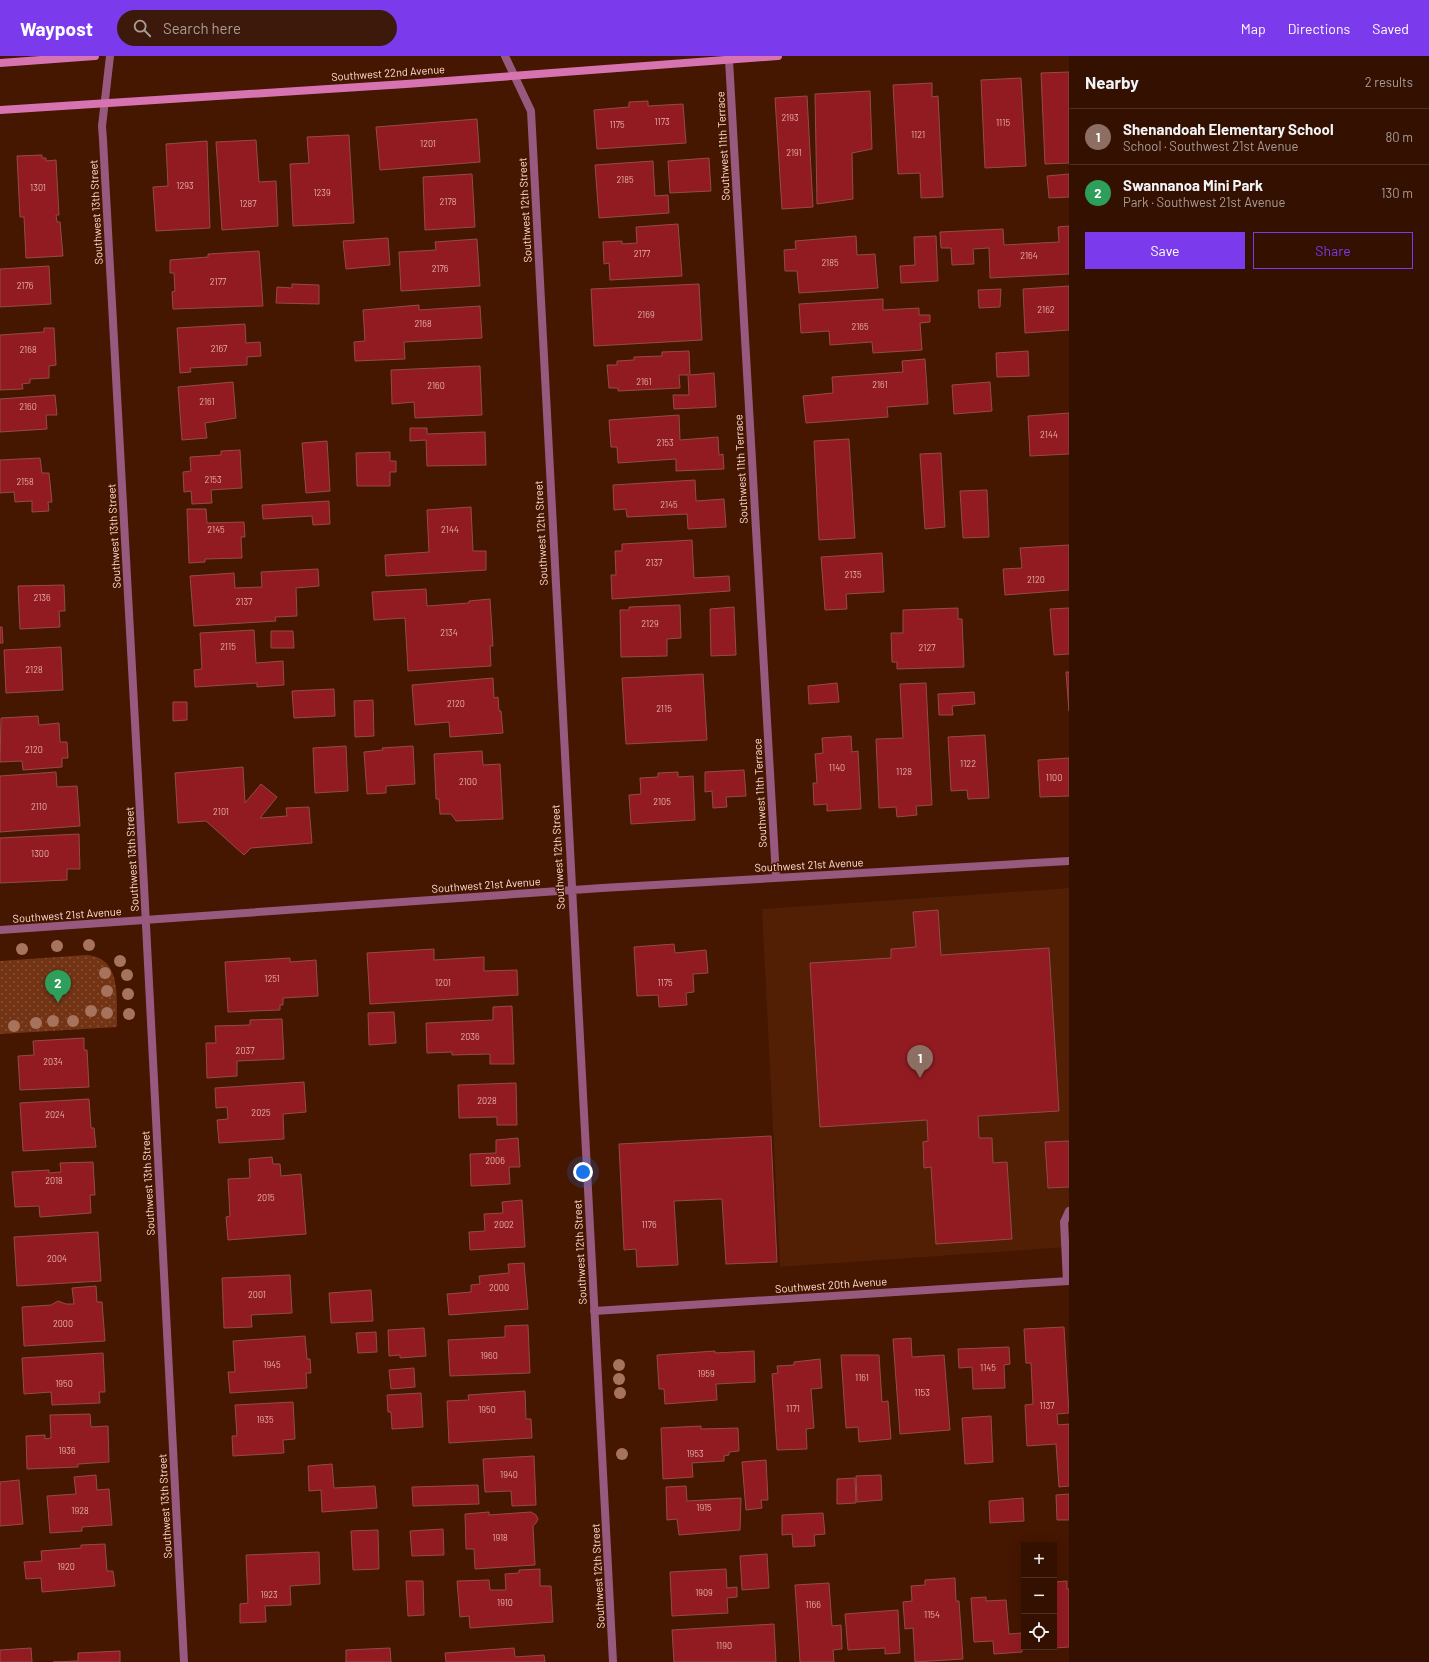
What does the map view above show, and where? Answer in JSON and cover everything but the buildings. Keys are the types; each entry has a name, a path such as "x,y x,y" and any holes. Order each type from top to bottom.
{"main road":[{"path":"0,63 95,56"},
{"name":"Southwest 22nd Avenue","path":"0,110 406,84 514,74 778,56"}],"street":[{"name":"Southwest 13th Street","path":"110,56 102,126 146,921 184,1662"},
{"name":"Southwest 12th Street","path":"505,56 531,111 613,1662"},
{"name":"Southwest 11th Terrace","path":"729,60 776,877"},
{"name":"Southwest 21st Avenue","path":"0,930 146,921 571,890 1069,861"},
{"path":"1068,1281 1064,1222 1069,1212"},
{"name":"Southwest 20th Avenue","path":"594,1311 1068,1281"}],"shaded area":[{"path":"1069,888 1069,1247 780,1267 762,909"},
{"path":"87,955 99,958 107,964 112,972 117,993 117,1027 0,1034 0,961"}],"place":[{"name":"Swannanoa Mini Park","path":"58,1003"},
{"name":"Shenandoah Elementary School","path":"920,1078"}]}
